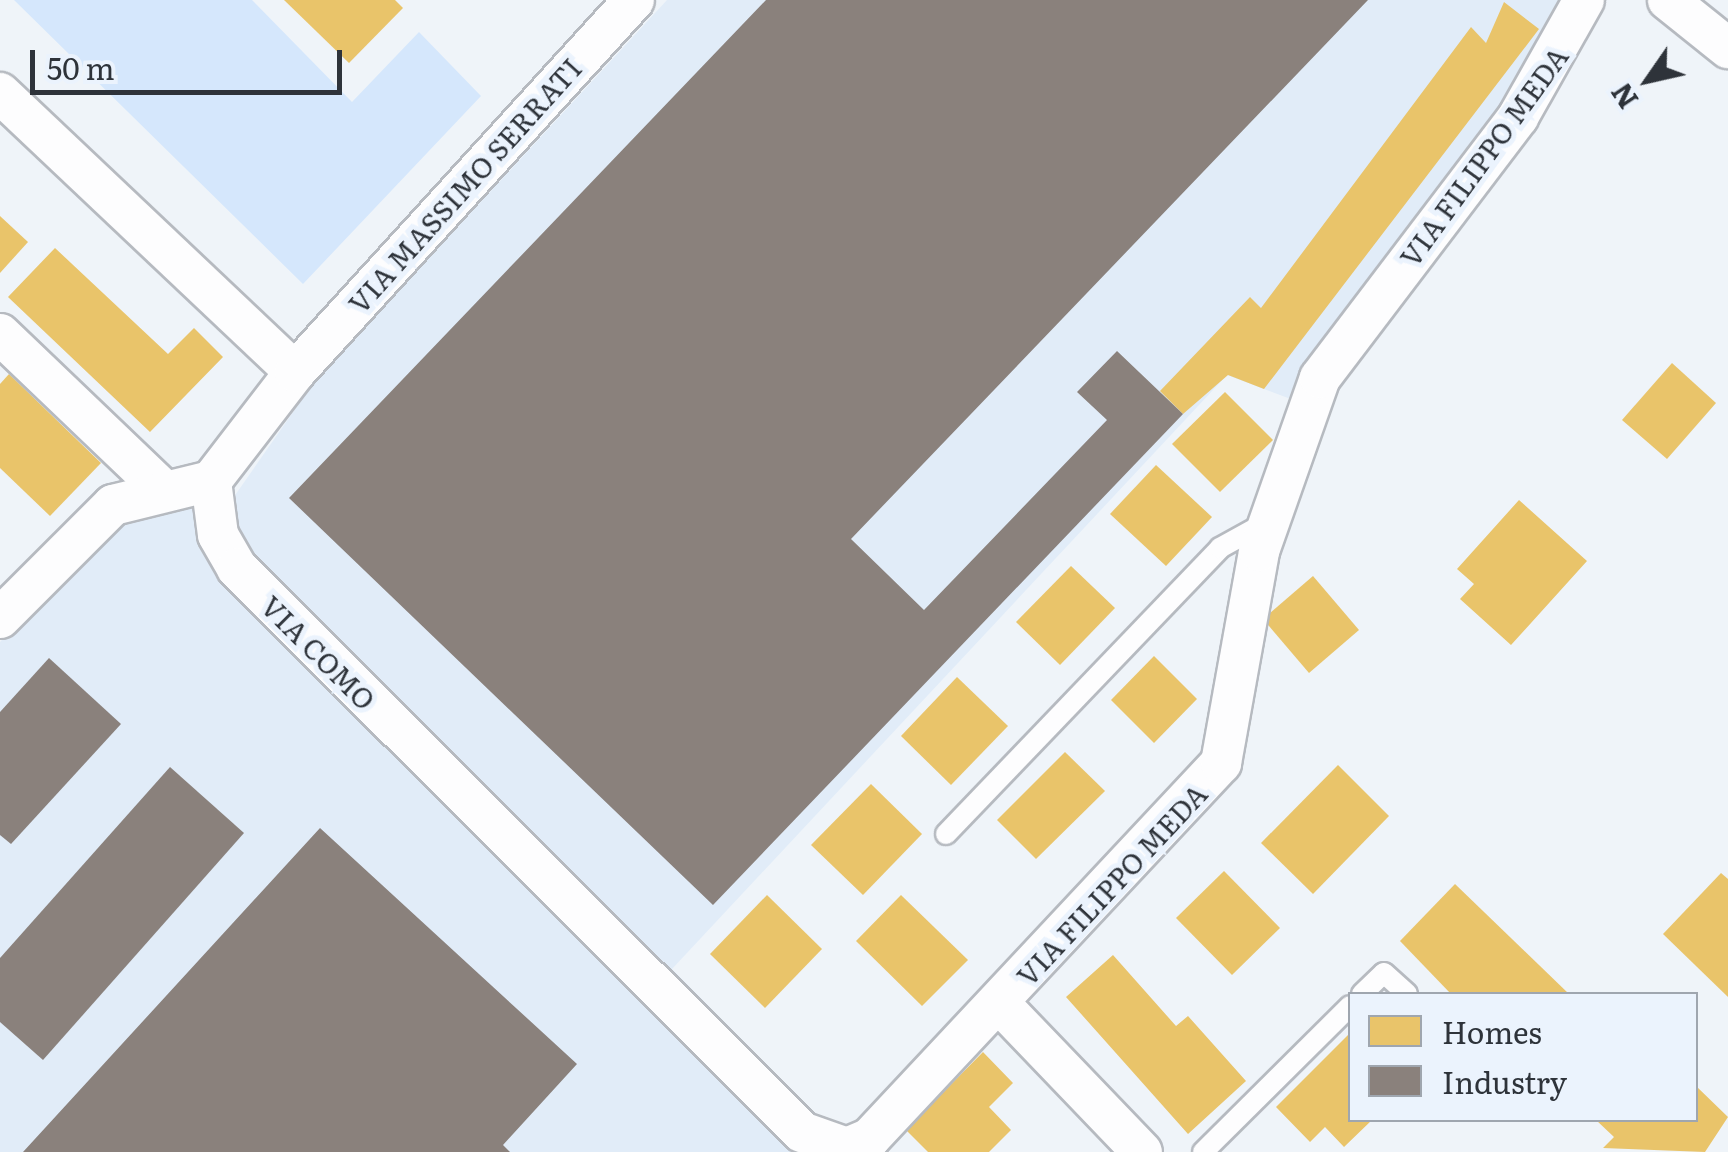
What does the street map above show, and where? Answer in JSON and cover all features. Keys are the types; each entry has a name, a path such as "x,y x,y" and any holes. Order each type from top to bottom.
{"street":[{"name":"VIA MASSIMO SERRATI","path":"296,372 634,0"},
{"name":"VIA FILIPPO MEDA","path":"870,1138 1000,1004 1220,762 1269,522 1320,378 1518,117 1584,0"},
{"path":"1668,0 1728,48"},
{"path":"0,93 296,372 212,481 160,487 97,517 0,618"},
{"path":"0,334 160,487"},
{"name":"VIA COMO","path":"212,481 218,535 260,594 802,1132 847,1148 870,1138"},
{"path":"1000,1004 1142,1152"}],"lane":[{"path":"946,834 1220,548 1269,522"},
{"path":"1364,992 1384,973 1405,992"},
{"path":"1203,1152 1348,1008"}],"shaded area":[{"path":"14,0 252,0 352,102 419,32 481,96 303,284"},
{"path":"667,0 1581,0 1296,401 1227,375 672,969 854,1152 0,1152 0,642 116,522 231,501 312,385"}],"building: Homes":[{"path":"284,0 395,0 403,8 349,63"},
{"path":"1504,2 1539,29 1264,389 1228,375 1183,414 1160,391 1250,297 1261,308 1471,27 1486,43"},
{"path":"0,216 28,242 0,273"},
{"path":"55,248 168,354 194,328 223,357 150,432 8,297"},
{"path":"1672,363 1716,403 1667,459 1622,420"},
{"path":"9,374 101,463 50,516 0,468 0,384"},
{"path":"1225,392 1273,440 1220,492 1172,444"},
{"path":"1156,465 1212,517 1166,566 1110,514"},
{"path":"1519,500 1587,561 1511,645 1460,599 1474,584 1457,569"},
{"path":"1071,566 1115,608 1060,665 1016,622"},
{"path":"1313,576 1359,630 1309,673 1263,619"},
{"path":"1154,656 1197,699 1154,743 1111,700"},
{"path":"957,677 1008,726 951,785 901,736"},
{"path":"1065,752 1105,791 1036,859 997,820"},
{"path":"1338,765 1389,816 1313,894 1261,843"},
{"path":"871,784 922,834 863,895 811,845"},
{"path":"1224,871 1280,928 1232,975 1176,918"},
{"path":"1721,873 1728,879 1728,997 1663,934"},
{"path":"1455,884 1567,992 1449,992 1400,941"},
{"path":"767,895 822,949 765,1008 710,954"},
{"path":"901,895 968,960 922,1006 856,941"},
{"path":"1113,955 1176,1026 1188,1016 1246,1081 1188,1134 1066,997"},
{"path":"1348,1035 1348,1122 1370,1122 1344,1147 1325,1127 1310,1142 1276,1107"},
{"path":"983,1052 1013,1083 989,1107 1011,1130 989,1152 928,1152 906,1130"},
{"path":"1698,1088 1728,1117 1705,1152 1603,1148 1614,1137 1598,1122 1698,1122"}],"building: Industry":[{"path":"766,0 1368,0 851,539 924,610 1107,420 1077,392 1117,351 1183,414 713,905 289,498"},
{"path":"49,658 121,724 11,844 0,835 0,712"},
{"path":"170,767 244,833 43,1060 0,1022 0,958"},
{"path":"320,828 577,1064 503,1145 510,1152 23,1152"}]}
